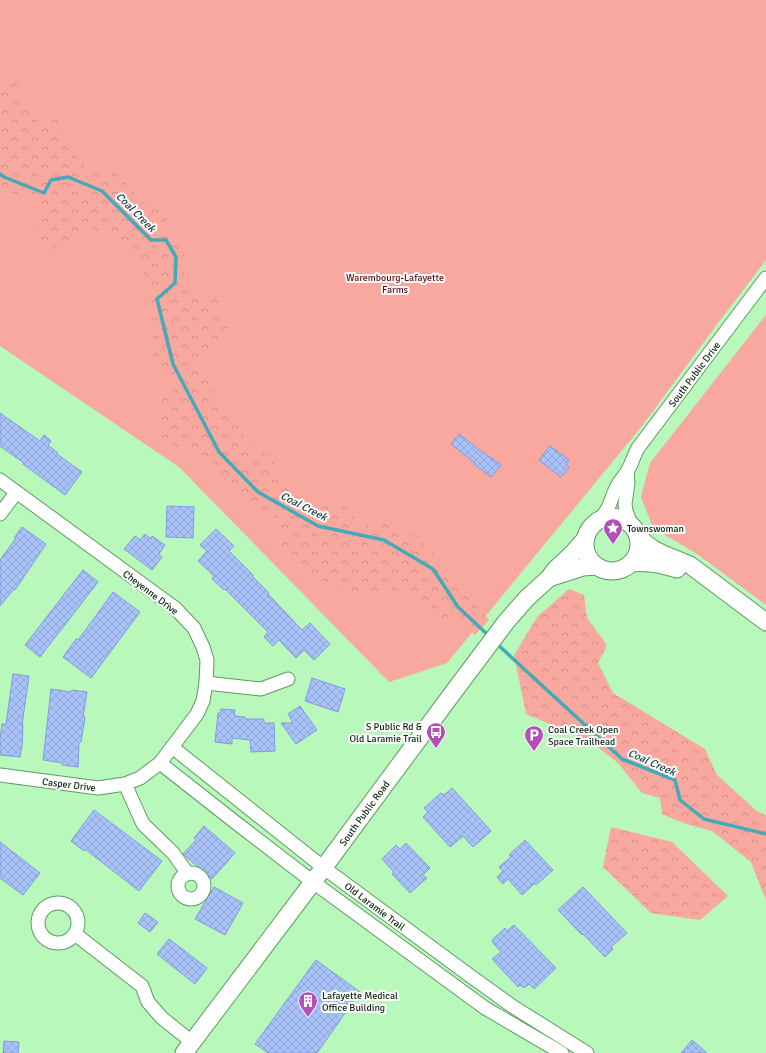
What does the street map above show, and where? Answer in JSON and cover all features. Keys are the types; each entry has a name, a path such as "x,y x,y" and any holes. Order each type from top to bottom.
{"street":[{"name":"South Public Drive","path":"627,472 638,448 766,278"},
{"path":"627,472 628,484 625,504 626,511 639,540 638,552 636,558 628,566 617,571 606,571 596,566 586,554 586,538 590,528 605,514 620,480 627,472"},
{"name":"Cheyenne Drive","path":"0,480 175,608 194,628 204,646 207,660 206,683 203,701 197,714 172,747"},
{"path":"0,514 16,493"},
{"path":"598,521 608,517 614,517 626,521 646,544 663,554 690,564 766,622"},
{"name":"South Public Road","path":"188,1047 324,868 506,622 527,598 549,578 586,538"},
{"path":"631,563 648,562 663,564 716,585"},
{"name":"South Public Road","path":"549,578 583,567 596,566"},
{"path":"206,683 262,689 288,679"},
{"name":"Old Laramie Trail","path":"172,747 324,868 512,1006 565,1051"},
{"name":"Casper Drive","path":"0,775 98,788 125,784 140,778 160,762 172,747"},
{"name":"Old Laramie Trail","path":"160,762 313,882 485,1008 565,1051 587,1053"},
{"path":"125,784 143,824 173,853 188,874"},
{"path":"75,934 142,986 148,1002 188,1047"}],"green space":[{"name":"Warembourg-Lafayette Farms","path":"0,0 766,0 766,260 642,426 447,663 389,682 179,467 0,346"},
{"path":"8,79 21,87 18,98 28,97 36,110 37,125 54,113 63,120 62,142 91,172 117,174 142,202 158,204 167,219 167,229 188,261 182,285 194,295 221,298 219,317 228,328 198,364 249,444 272,457 283,479 318,506 344,503 358,522 361,529 375,519 420,537 489,620 475,635 457,619 432,622 417,598 388,589 351,598 283,554 281,522 267,510 256,512 205,456 165,443 158,434 164,390 171,377 153,356 152,290 133,253 90,227 50,251 37,240 39,206 15,193 0,198 0,84"},
{"path":"766,315 766,605 697,554 653,528 641,497 650,463"},
{"path":"569,589 584,595 587,618 607,645 598,663 613,693 705,749 717,775 758,812 766,815 766,900 751,862 712,831 686,824 662,814 660,798 642,793 618,763 590,741 526,714 514,655 538,616"},
{"path":"611,827 672,842 728,896 700,920 651,913 603,867"}],"building":[{"path":"0,413 40,441 44,435 51,441 48,445 58,453 57,454 82,472 65,495 0,446"},
{"path":"459,434 501,465 491,477 451,444"},
{"path":"550,446 569,460 566,464 569,467 561,477 539,460"},
{"path":"167,506 194,507 193,538 166,537"},
{"path":"22,527 46,544 15,590 14,589 0,606 0,560"},
{"path":"216,529 234,546 229,551 253,575 252,576 269,593 268,594 302,630 310,623 330,644 314,660 304,650 296,658 279,640 273,646 264,637 268,632 225,589 224,590 212,579 214,576 198,561 207,551 200,545"},
{"path":"145,534 151,539 152,536 165,545 159,554 162,557 152,570 124,549 135,536 140,540"},
{"path":"83,570 98,582 40,657 25,645"},
{"path":"113,592 140,612 91,678 63,657 76,639 78,640"},
{"path":"13,674 29,676 22,725 22,746 20,757 0,755 2,724 6,724"},
{"path":"312,678 345,689 338,712 305,701"},
{"path":"51,689 71,692 72,690 87,692 83,717 85,717 81,742 79,743 78,767 43,760"},
{"path":"300,706 317,730 296,744 281,723 293,723 288,714"},
{"path":"221,709 235,710 235,716 245,717 245,719 264,719 264,723 274,723 275,751 251,752 250,740 232,738 232,744 215,742 218,713 220,713"},
{"path":"452,788 491,831 473,847 463,836 450,847 423,817 428,812 424,808 441,793 444,795"},
{"path":"94,810 162,861 139,891 85,849 84,851 71,841"},
{"path":"204,826 235,853 212,879 183,854 196,840 194,838"},
{"path":"525,840 553,870 522,895 508,879 503,884 497,877 503,871 499,867 511,857 509,855"},
{"path":"0,842 40,873 23,895 0,878"},
{"path":"406,843 430,868 423,875 427,878 410,893 392,874 394,872 382,859 396,845 400,849"},
{"path":"214,887 243,903 225,935 195,919"},
{"path":"583,887 627,933 611,947 613,949 605,957 558,910"},
{"path":"145,913 158,922 150,932 138,923"},
{"path":"514,925 556,968 534,989 529,984 524,988 520,985 518,987 492,959 501,952 492,940 505,928 507,931"},
{"path":"169,939 207,968 195,984 157,954"},
{"name":"Lafayette Medical Office Building","path":"316,960 360,992 317,1053 268,1053 255,1044"},
{"path":"692,1040 707,1053 681,1053"},
{"path":"4,1041 19,1042 18,1053 3,1053"}],"waterway":[{"name":"Coal Creek","path":"0,174 44,193 51,180 68,177 102,191 151,240 166,240 176,257 175,283 157,299 173,364 219,452 258,492 318,526 384,540 433,569 458,607 489,636"},
{"name":"Coal Creek","path":"496,643 622,759 675,780 680,800 704,819 766,834"}],"place":[{"name":"Townswoman","path":"613,545"},
{"name":"S Public Rd & Old Laramie Trail","path":"436,749"},
{"name":"Coal Creek Open Space Trailhead","path":"534,752"},
{"name":"Lafayette Medical Office Building","path":"308,1018"}]}
